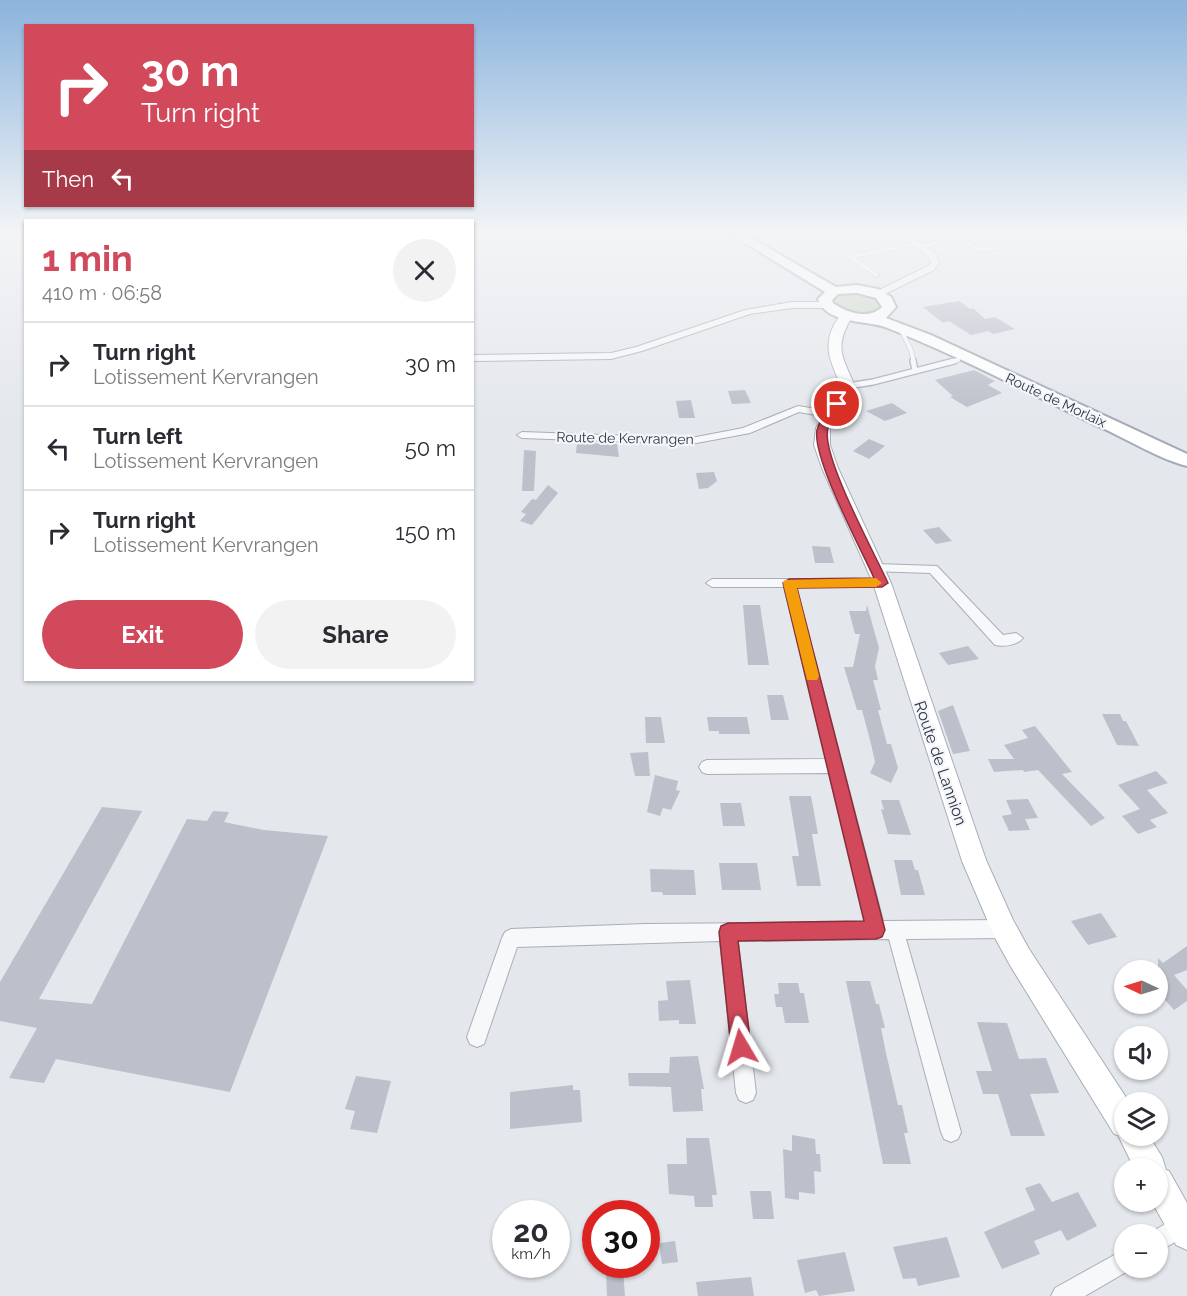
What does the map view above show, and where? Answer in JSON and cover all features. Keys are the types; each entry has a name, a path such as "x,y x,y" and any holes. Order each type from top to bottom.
{"main road":[{"path":"826,295 827,305 847,315 871,317 887,311 888,302 880,295"},
{"name":"Route de Morlaix","path":"887,311 926,338"},
{"name":"Route de Morlaix","path":"871,317 926,338 1187,461"}],"street":[{"path":"474,358 611,356 639,349 748,312 783,306 827,305"},
{"path":"847,315 831,343 832,352 848,386"},
{"name":"Route de Lannion","path":"848,386 829,414 823,428 822,445 830,468 879,576 974,861 1004,929 1041,992 1114,1106"},
{"name":"Route de Kervrangen","path":"522,435 692,441 746,431 798,409 829,414"},
{"path":"712,584 789,583 879,576 933,568 1000,641 1016,638"},
{"path":"789,583 876,930"},
{"path":"707,767 835,765"},
{"path":"477,1037 511,938 645,933 1004,929"},
{"path":"895,930 951,1132"},
{"path":"728,932 746,1092"},
{"path":"1168,1210 1176,1233"},
{"path":"1063,1296 1114,1266"}],"lane":[{"path":"898,326 905,334 915,370"},
{"path":"848,386 873,382 958,360"}],"green space":[{"path":"836,295 874,295 883,306 872,313 856,314 841,309 831,300"}],"building":[{"path":"959,301 970,309 973,308 985,319 995,317 1015,329 993,334 988,331 971,335 949,321 943,323 923,307"},
{"path":"974,370 995,381 988,385 1002,393 967,407 950,397 953,396 935,380"},
{"path":"745,390 751,403 732,404 728,391"},
{"path":"691,400 695,418 679,418 676,401"},
{"path":"892,403 907,413 885,421 866,411"},
{"path":"869,439 885,446 869,459 853,451"},
{"path":"577,443 617,444 619,457 576,453"},
{"path":"524,450 536,451 534,491 522,491"},
{"path":"714,472 717,481 708,488 699,489 696,473"},
{"path":"548,485 558,493 532,525 520,521 526,514 521,512 532,499 536,500"},
{"path":"939,527 952,541 936,544 923,530"},
{"path":"812,546 830,547 834,563 815,563"},
{"path":"743,605 760,605 769,665 748,665"},
{"path":"867,605 879,648 875,666 878,680 873,680 881,710 878,710 887,744 891,744 898,768 891,783 870,773 875,762 871,744 862,710 857,710 844,667 853,667 860,634 855,634 849,611 866,611"},
{"path":"968,646 979,659 948,665 939,653"},
{"path":"767,695 783,695 789,720 771,720"},
{"path":"953,705 970,751 953,754 938,711"},
{"path":"1102,714 1120,714 1139,746 1117,745"},
{"path":"645,717 661,717 665,743 646,743"},
{"path":"707,717 747,717 750,734 719,734 719,731 709,731"},
{"path":"1035,726 1072,772 1062,774 1105,818 1091,826 1038,770 994,772 988,759 1014,759 1004,745 1028,738 1022,730"},
{"path":"648,752 650,776 635,776 630,753"},
{"path":"1156,771 1168,783 1147,790 1168,813 1150,820 1157,827 1138,834 1122,816 1140,809 1118,785"},
{"path":"655,775 678,781 676,790 680,791 671,810 663,808 660,816 647,812"},
{"path":"789,796 811,796 818,834 812,834 821,886 797,886 792,856 799,856"},
{"path":"1028,799 1038,818 1025,819 1030,830 1009,831 1002,816 1012,814 1006,800"},
{"path":"881,800 899,800 911,835 888,834 881,809 884,810"},
{"path":"720,803 741,803 745,826 723,826"},
{"path":"102,807 142,811 39,999 92,1004 187,819 207,821 213,811 229,812 224,822 264,830 328,836 230,1092 56,1059 44,1083 9,1078 37,1028 0,1021 0,982"},
{"path":"894,860 912,860 915,870 918,870 925,895 901,895"},
{"path":"719,863 757,863 761,890 722,890"},
{"path":"650,869 694,870 696,895 663,895 662,892 651,892"},
{"path":"1101,913 1117,937 1088,945 1071,921"},
{"path":"1187,946 1187,970 1174,975 1187,990 1187,1001 1174,1010 1168,1003 1167,960"},
{"path":"690,980 696,1024 679,1024 679,1020 659,1021 658,1001 668,1000 666,981"},
{"path":"846,981 870,981 876,1004 879,1004 885,1028 881,1028 886,1053 898,1105 902,1105 908,1133 904,1133 911,1164 883,1164"},
{"path":"778,983 798,983 800,993 804,993 809,1023 785,1023 782,1007 776,1007 774,994 779,994"},
{"path":"977,1022 1007,1023 1019,1059 1046,1058 1059,1093 1030,1094 1045,1136 1011,1136 998,1094 983,1094 976,1071 992,1071"},
{"path":"698,1056 704,1089 701,1089 703,1111 673,1112 671,1087 629,1086 628,1073 669,1073 670,1057"},
{"path":"356,1076 391,1081 377,1133 350,1129 355,1111 345,1109"},
{"path":"573,1085 573,1090 580,1090 582,1122 510,1129 510,1092"},
{"path":"792,1135 815,1139 816,1154 820,1154 821,1172 814,1171 815,1194 799,1192 799,1200 785,1198 783,1149 792,1151"},
{"path":"686,1138 709,1138 717,1195 712,1195 713,1207 695,1207 694,1196 669,1194 667,1164 687,1164"},
{"path":"1040,1183 1052,1202 1078,1192 1097,1226 1067,1241 1061,1230 1034,1241 1040,1254 1002,1269 984,1232 1035,1210 1025,1188"},
{"path":"750,1191 771,1191 774,1219 753,1219"},
{"path":"947,1237 960,1277 918,1286 916,1278 903,1279 893,1247"},
{"path":"675,1241 678,1262 662,1264 660,1243"},
{"path":"845,1252 855,1291 819,1296 816,1290 805,1293 797,1260"},
{"path":"751,1277 754,1296 698,1296 696,1282"},
{"path":"606,1278 624,1278 625,1296 607,1296"}],"slow traffic":[{"path":"812,676 789,583 876,583"}],"route":[{"path":"741,1047 728,932 876,930 789,583 882,583 830,468 822,445 823,428 829,414 837,404"}]}
